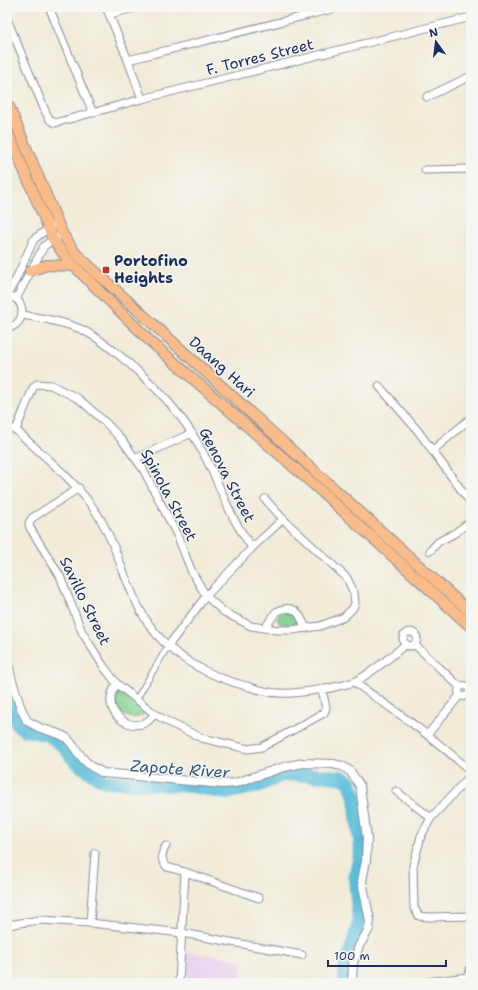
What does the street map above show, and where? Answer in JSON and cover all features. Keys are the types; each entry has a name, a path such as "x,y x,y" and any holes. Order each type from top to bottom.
{"main road":[{"name":"Daang Hari","path":"7,102 57,222 61,252 73,266 150,341 315,479 471,614"},
{"name":"Daang Hari","path":"7,130 48,229 58,236 471,627"},
{"path":"30,272 47,265 73,266"}],"street":[{"path":"49,7 93,113"},
{"path":"106,7 142,99"},
{"path":"110,14 139,7"},
{"path":"128,60 340,7"},
{"name":"F. Torres Street","path":"7,19 46,113 50,120 55,122 471,17"},
{"path":"427,97 471,76"},
{"path":"425,170 471,169"},
{"path":"7,328 15,326 22,315 21,306 16,299 7,295 34,239 57,222"},
{"path":"16,299 44,246 58,236"},
{"name":"Genova Street","path":"22,315 54,320 80,328 107,345 139,371 155,387 168,401 192,433 204,453 234,520 252,548"},
{"name":"Spinola Street","path":"16,430 33,388 37,384 51,385 79,399 118,435 137,458 177,535 192,572 206,596 224,612 251,626 278,630 320,626 344,617 355,604 354,593 348,578 283,519 265,499"},
{"path":"379,386 418,431 471,503"},
{"path":"432,451 471,418"},
{"path":"7,427 16,430 78,488 102,522 111,541 134,601 157,635 168,646 196,666 236,684 278,693 298,693 354,682 406,644"},
{"path":"137,458 192,433"},
{"name":"Savillo Street","path":"78,488 32,518 29,523 30,528 60,576 82,632 104,667 117,684 136,700 170,723 202,738 242,748 255,749 262,747 324,713 326,708 322,689"},
{"path":"136,700 168,646 206,596 252,548 283,519"},
{"path":"430,551 438,542 455,533 471,521"},
{"path":"265,628 276,612 288,608 294,609 298,613 306,628"},
{"path":"411,632 415,634 416,638 414,644 410,646 403,641 406,633 411,632"},
{"path":"7,644 10,674 20,706 27,721 40,728 67,738 92,768 103,772 223,784 235,783 284,767 303,763 333,764 342,766 350,771 360,786 364,808 367,838 366,860 362,881 370,921 368,930 353,963 352,983"},
{"path":"414,644 460,691 428,734"},
{"path":"354,682 428,734 471,773 431,818 421,836 413,866 416,912 418,916 471,916"},
{"path":"117,684 111,698 111,706 119,719 126,723 141,724 148,721 155,714"},
{"path":"396,791 431,818"},
{"path":"166,846 161,855 164,864 167,867 259,898"},
{"path":"90,923 96,853"},
{"path":"180,983 185,872"},
{"path":"7,925 40,920 90,923 182,933 302,955"},
{"path":"420,983 468,980 471,967"}],"shaded area":[{"path":"186,952 243,960 240,983 187,983"}],"green space":[{"path":"279,614 293,614 297,620 296,623 291,625 279,623 277,618"},
{"path":"118,693 129,697 137,703 143,710 143,715 131,717 122,713 117,705 116,699"}],"waterway":[{"name":"Zapote River","path":"7,695 18,725 25,730 48,735 64,746 71,756 84,768 104,781 190,786 226,793 258,786 284,774 341,777 350,782 355,798 361,850 355,878 359,923 345,970 345,983"}],"place":[{"name":"Portofino Heights","path":"106,270"}]}
